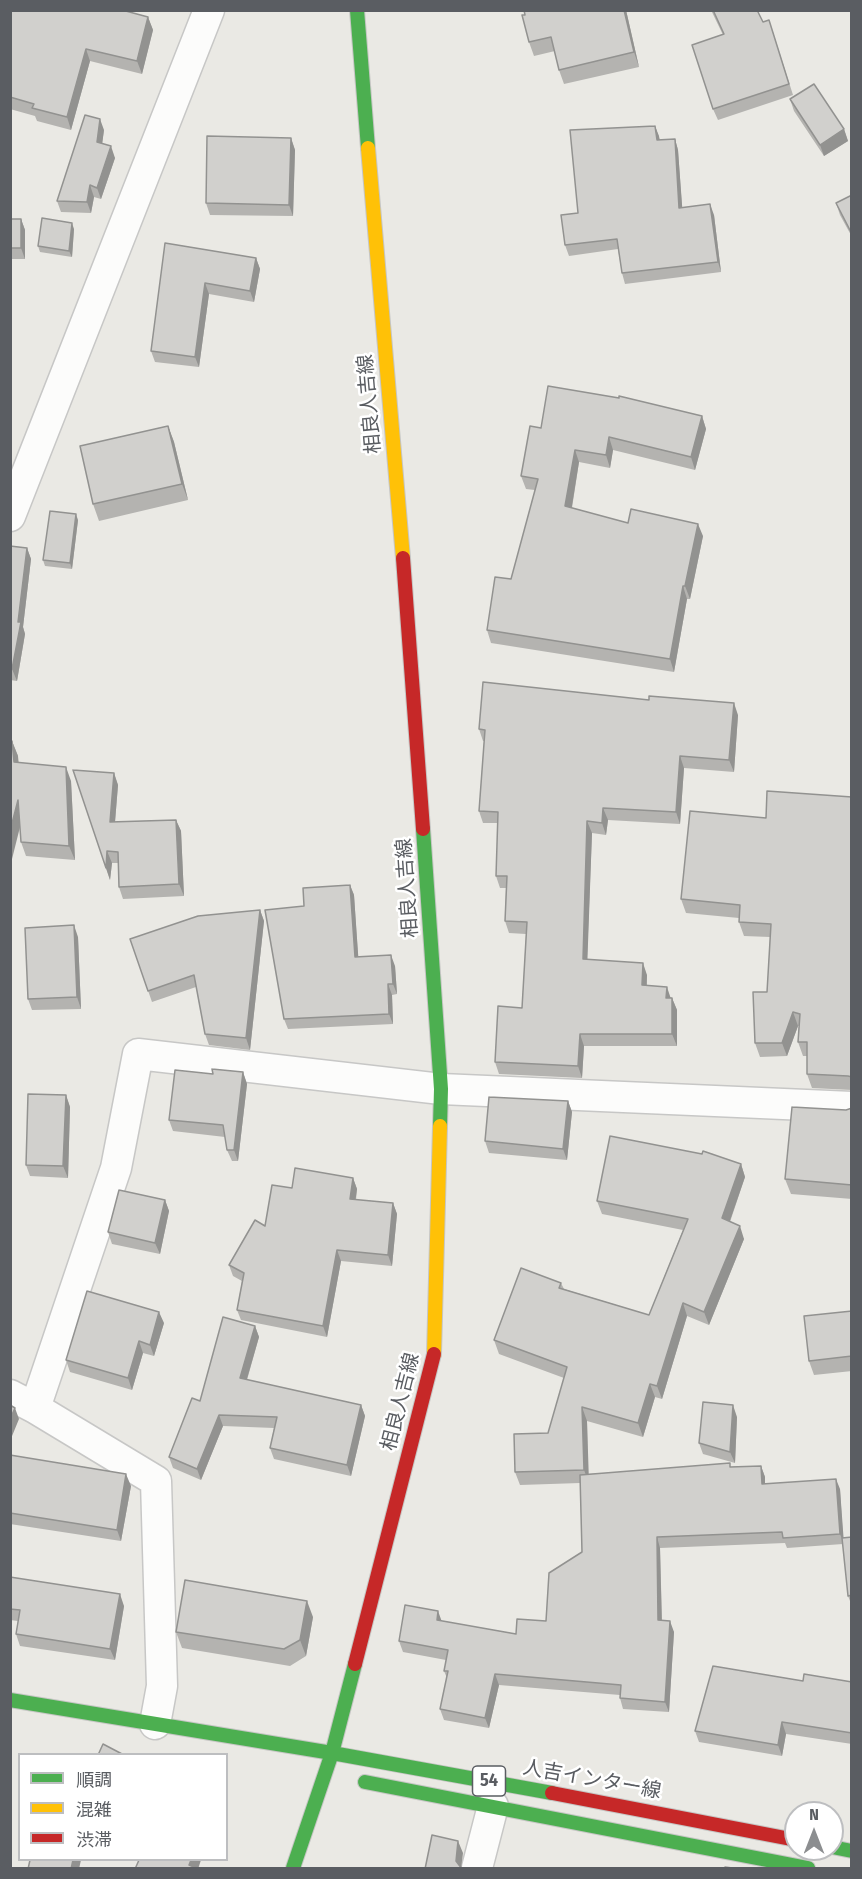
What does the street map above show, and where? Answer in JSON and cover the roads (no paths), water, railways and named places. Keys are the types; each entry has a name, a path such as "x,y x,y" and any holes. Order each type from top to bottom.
{"main road":[{"name":"相良人吉線","path":"332,1753 434,1355 441,1089 415,707 357,10"},
{"name":"人吉インター線","path":"10,1700 332,1753 784,1838"},
{"path":"293,1869 331,1775 332,1753"},
{"name":"54","path":"331,1775 808,1869"}],"street":[{"path":"10,516 209,10"},
{"path":"155,1724 162,1686 156,1481 23,1401 117,1168 138,1054 441,1089 852,1107"},
{"path":"477,1869 493,1806"}]}
